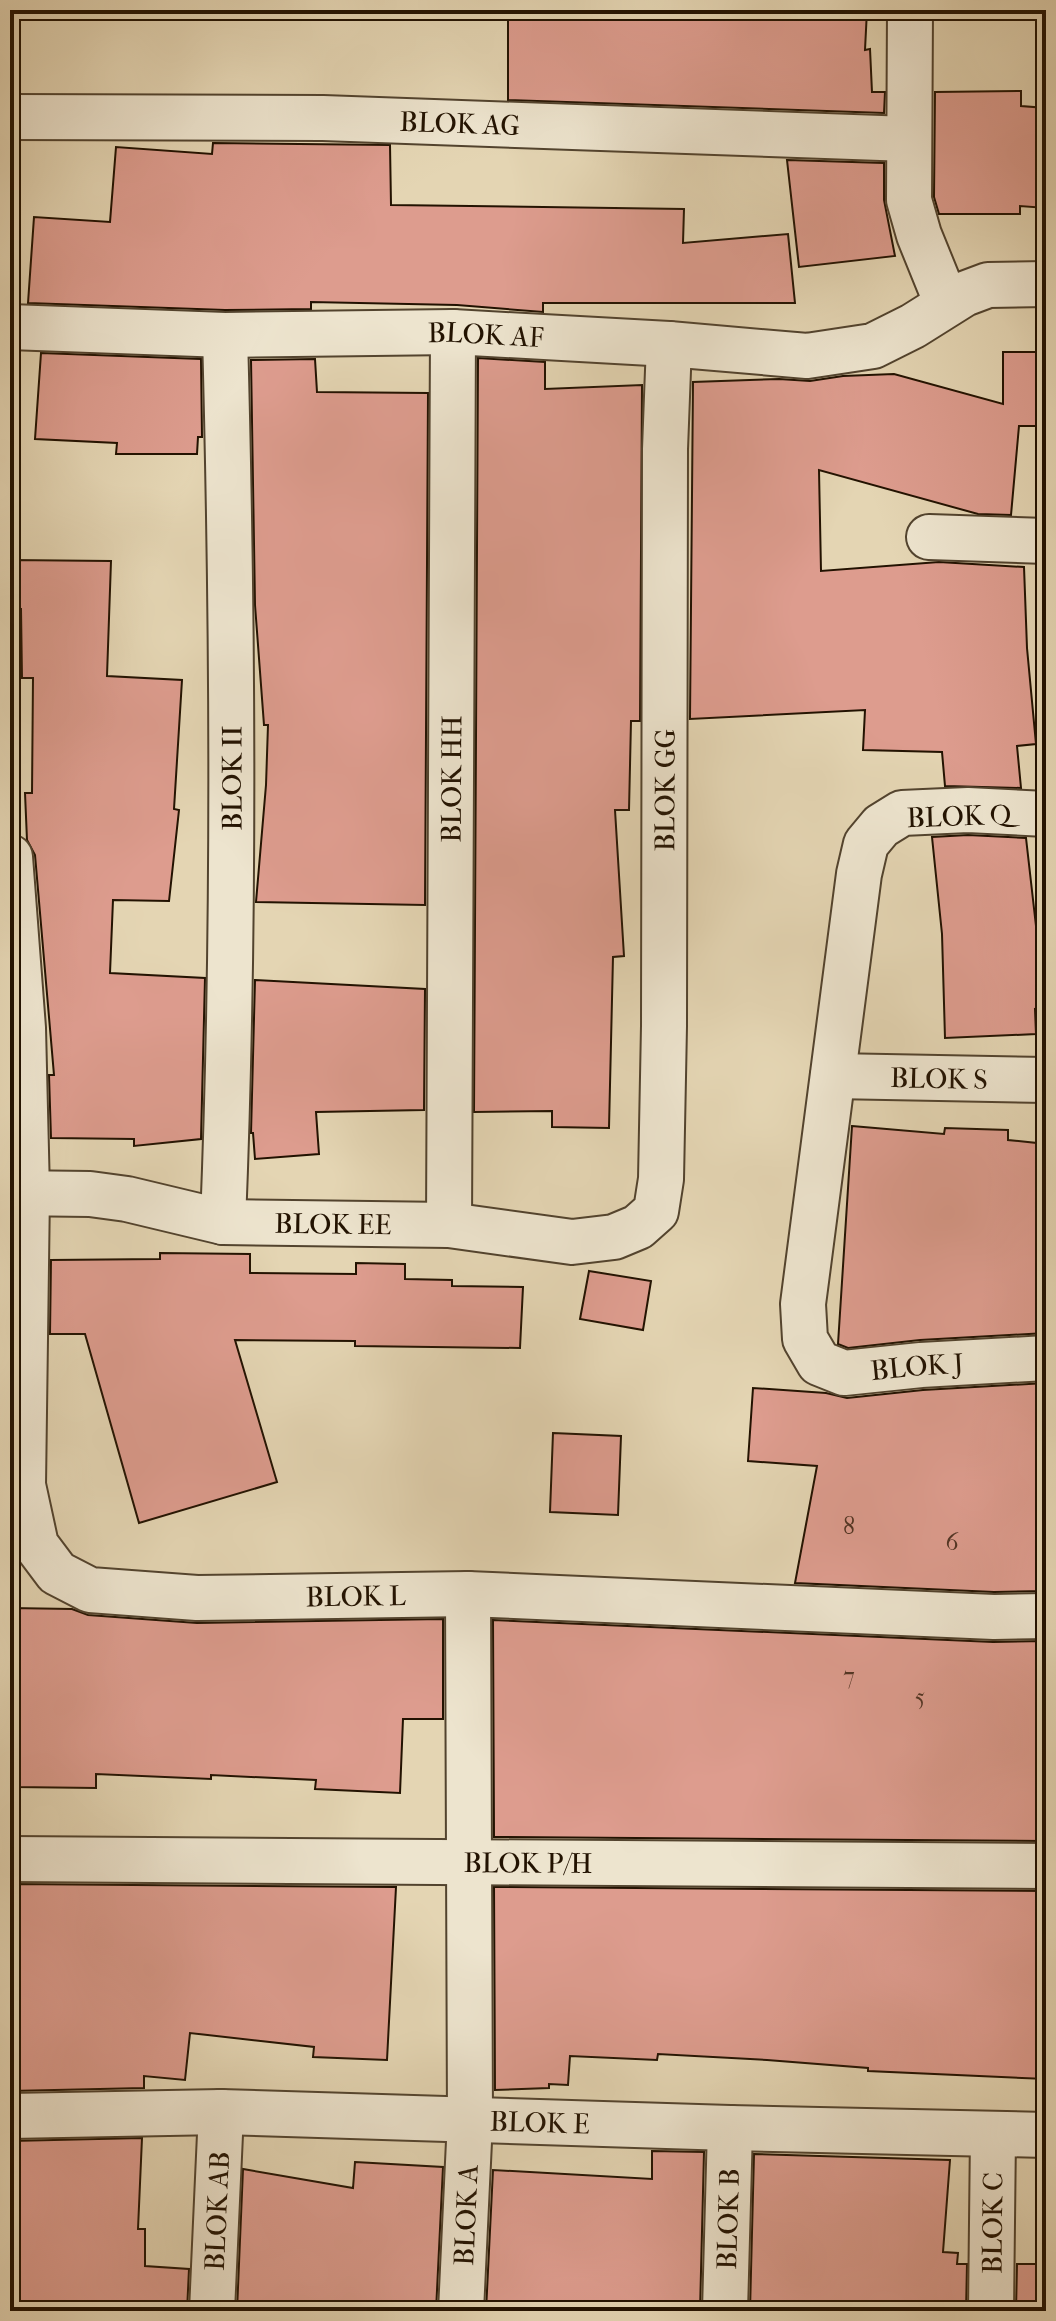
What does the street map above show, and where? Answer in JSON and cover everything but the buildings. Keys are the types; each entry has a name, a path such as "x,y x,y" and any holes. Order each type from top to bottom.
{"street":[{"path":"910,10 909,200 919,235 947,304"},
{"name":"BLOK AG","path":"10,117 323,118 909,139"},
{"name":"BLOK AF","path":"10,327 225,335 453,332 669,344 807,356 873,346 947,304 988,285 1046,284"},
{"name":"BLOK HH","path":"449,1225 449,905 454,672 453,332"},
{"name":"BLOK II","path":"223,1222 231,940 231,560 225,335"},
{"name":"BLOK GG","path":"638,1227 656,1211 661,1179 665,449 669,344"},
{"path":"929,537 1046,541"},
{"name":"BLOK Q","path":"805,1339 803,1304 859,874 866,844 881,826 902,813 968,810 1046,814"},
{"name":"BLOK L","path":"10,857 23,1028 19,1193 23,1485 36,1545 57,1573 90,1590 197,1598 468,1594 994,1617 1046,1616"},
{"name":"BLOK S","path":"833,1076 1046,1080"},
{"name":"BLOK EE","path":"19,1193 90,1194 127,1199 223,1222 449,1225 572,1242 614,1237 638,1227"},
{"name":"BLOK J","path":"805,1339 819,1363 844,1373 1046,1358"},
{"name":"BLOK A","path":"461,2311 470,2120 468,1594"},
{"name":"BLOK P/H","path":"10,1859 1046,1866"},
{"name":"BLOK E","path":"22,2116 221,2112 1046,2135"},
{"name":"BLOK AB","path":"212,2311 221,2112"},
{"name":"BLOK B","path":"725,2311 730,2128"},
{"name":"BLOK C","path":"991,2311 993,2134"}]}
